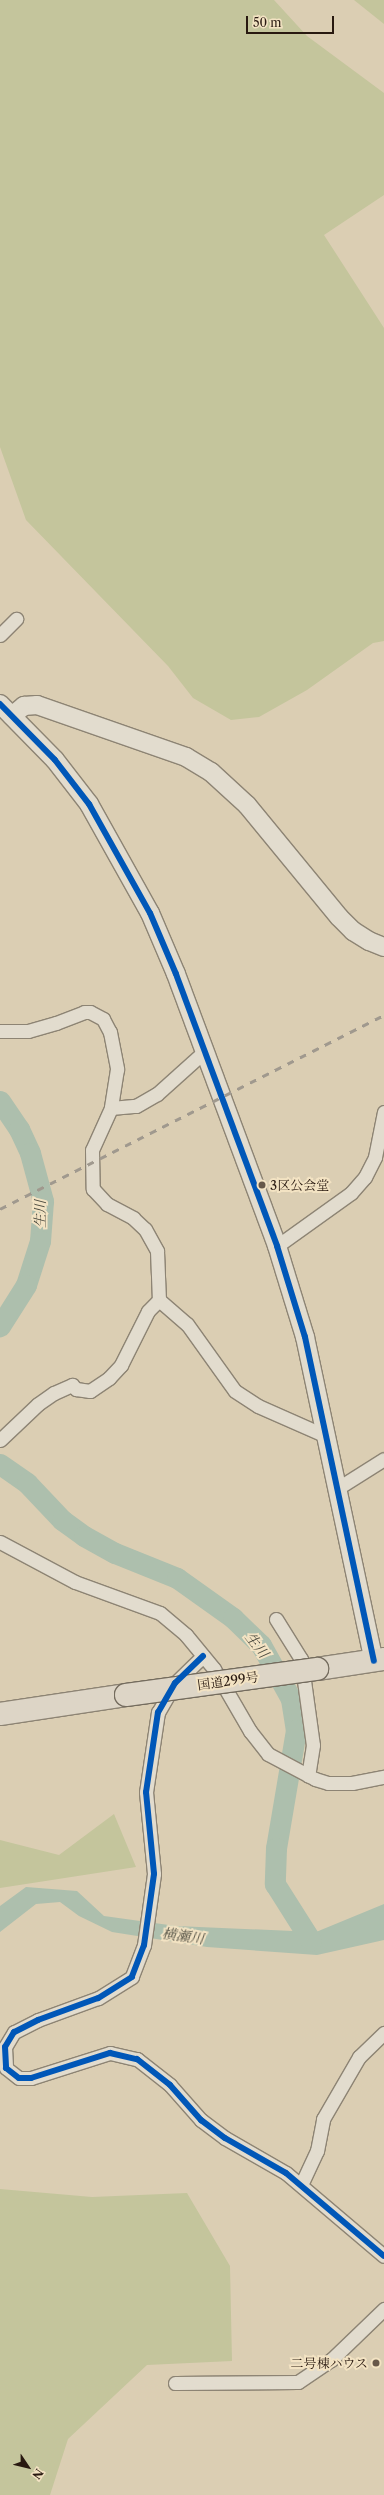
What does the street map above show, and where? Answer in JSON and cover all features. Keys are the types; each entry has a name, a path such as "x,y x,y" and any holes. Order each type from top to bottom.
{"highway":[{"name":"国道299号","path":"0,1714 379,1660"}],"street":[{"path":"0,635 16,619"},
{"path":"6,710 37,705 186,757 211,772 247,805 340,917 353,930 370,941 384,947"},
{"path":"6,710 55,760 89,804 150,913 176,974 277,1246 305,1337 326,1436 379,1660"},
{"path":"0,1031 28,1031 56,1023 84,1012 98,1015 103,1019 110,1032 117,1069 112,1108 92,1150 93,1189 107,1204 133,1218 150,1237 159,1263 157,1273 159,1300 187,1324 235,1391 258,1406 326,1436"},
{"path":"112,1108 136,1106 157,1094 205,1051"},
{"path":"277,1246 350,1193 365,1177 375,1157 384,1112"},
{"path":"0,1440 38,1404 54,1393 72,1385 76,1389 90,1391 109,1378 121,1365 148,1311 159,1300"},
{"path":"338,1488 384,1459"},
{"path":"0,1542 75,1582 160,1613 186,1634 214,1669 250,1731 268,1754 303,1773 328,1783 352,1783 384,1777"},
{"path":"276,1620 301,1659 313,1746 303,1773"},
{"path":"203,1656 175,1683 158,1712 146,1792 154,1874 144,1945 132,1977 122,1985 98,1998 38,2020 14,2032 5,2047 6,2068 18,2078 31,2078 110,2053 137,2059 170,2084 201,2120 225,2138 286,2173 384,2256"},
{"path":"301,2185 317,2150 323,2119 359,2057 384,2033"},
{"path":"175,2383 298,2382 331,2360 384,2309"}],"green space":[{"path":"0,0 274,0 307,36 384,93 384,195 324,235 384,328 384,641 373,643 307,690 259,717 231,720 193,698 168,666 26,520 0,447"},
{"path":"354,0 384,0 384,24"},
{"path":"114,1814 136,1867 0,1888 0,1840 59,1855"},
{"path":"0,2189 92,2197 187,2193 230,2266 232,2361 147,2365 68,2439 50,2495 0,2495"}],"water":[{"name":"横瀬川","path":"26,1887 77,1891 104,1916 176,1926 316,1932 384,1904 384,1940 317,1955 207,1947 112,1932 79,1916 60,1902 36,1904 0,1932 0,1906"}],"waterway":[{"name":"生川","path":"0,1101 19,1129 30,1153 43,1201 40,1241 26,1285 0,1326"},
{"name":"生川","path":"0,1464 27,1483 62,1520 84,1536 115,1553 177,1578 233,1618 261,1645 291,1699 296,1730 276,1848 275,1884 311,1941"}],"railway":[{"path":"0,1209 384,1015"}],"cycle path":[{"path":"0,704 55,760 89,804 150,913 176,974 277,1246 305,1337 374,1661"},
{"path":"203,1656 175,1683 158,1712 146,1792 154,1874 144,1945 132,1977 98,1998 38,2020 14,2032 5,2047 6,2068 19,2078 31,2078 110,2053 137,2059 170,2085 201,2120 225,2138 286,2173 384,2256"}],"place":[{"name":"3区公会堂","path":"262,1185"},
{"name":"二号棟ハウス","path":"376,2363"}]}
